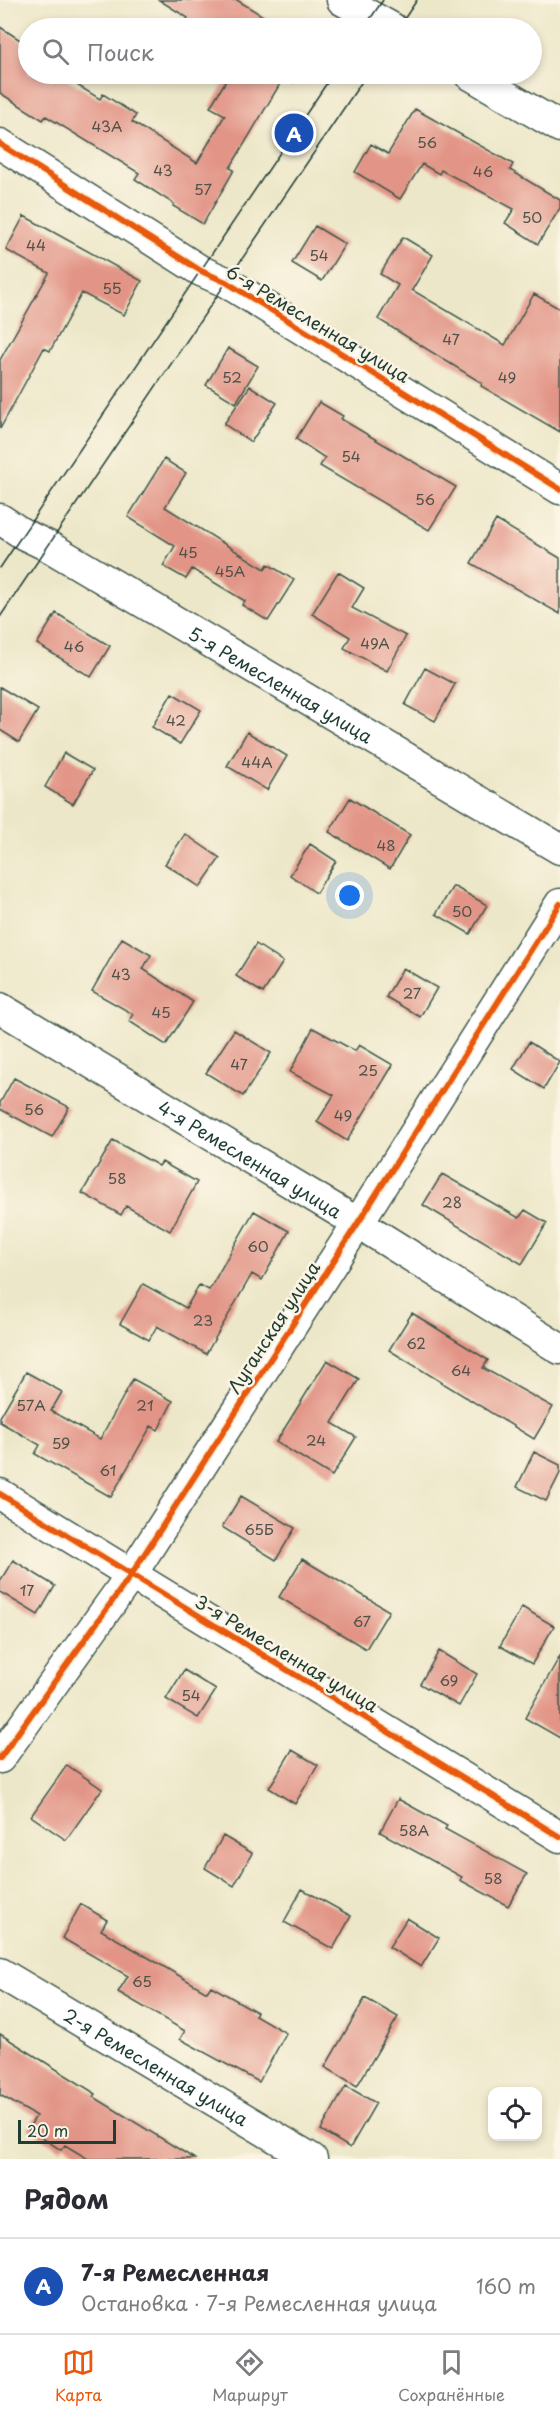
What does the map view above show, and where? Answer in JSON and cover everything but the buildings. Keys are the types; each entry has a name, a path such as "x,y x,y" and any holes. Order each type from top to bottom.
{"street":[{"path":"342,0 374,18"},
{"path":"486,84 560,127"},
{"name":"6-я Ремесленная улица","path":"0,144 201,271 226,282 560,489"},
{"name":"5-я Ремесленная улица","path":"0,519 560,849"},
{"name":"Луганская улица","path":"0,1758 130,1575 358,1223 560,904"},
{"name":"4-я Ремесленная улица","path":"0,1008 358,1223 560,1349"},
{"name":"3-я Ремесленная улица","path":"0,1494 560,1837"},
{"name":"2-я Ремесленная улица","path":"0,1973 312,2159"}],"tram line":[{"path":"371,18 383,0"},
{"path":"405,18 417,0"},
{"path":"0,568 326,84"},
{"path":"0,617 360,84"}],"cycle path":[{"path":"0,144 201,271 226,282 560,489"},
{"path":"0,1758 131,1575 560,904"},
{"path":"0,1494 560,1837"}],"place":[{"name":"7-я Ремесленная","path":"294,133"}]}
